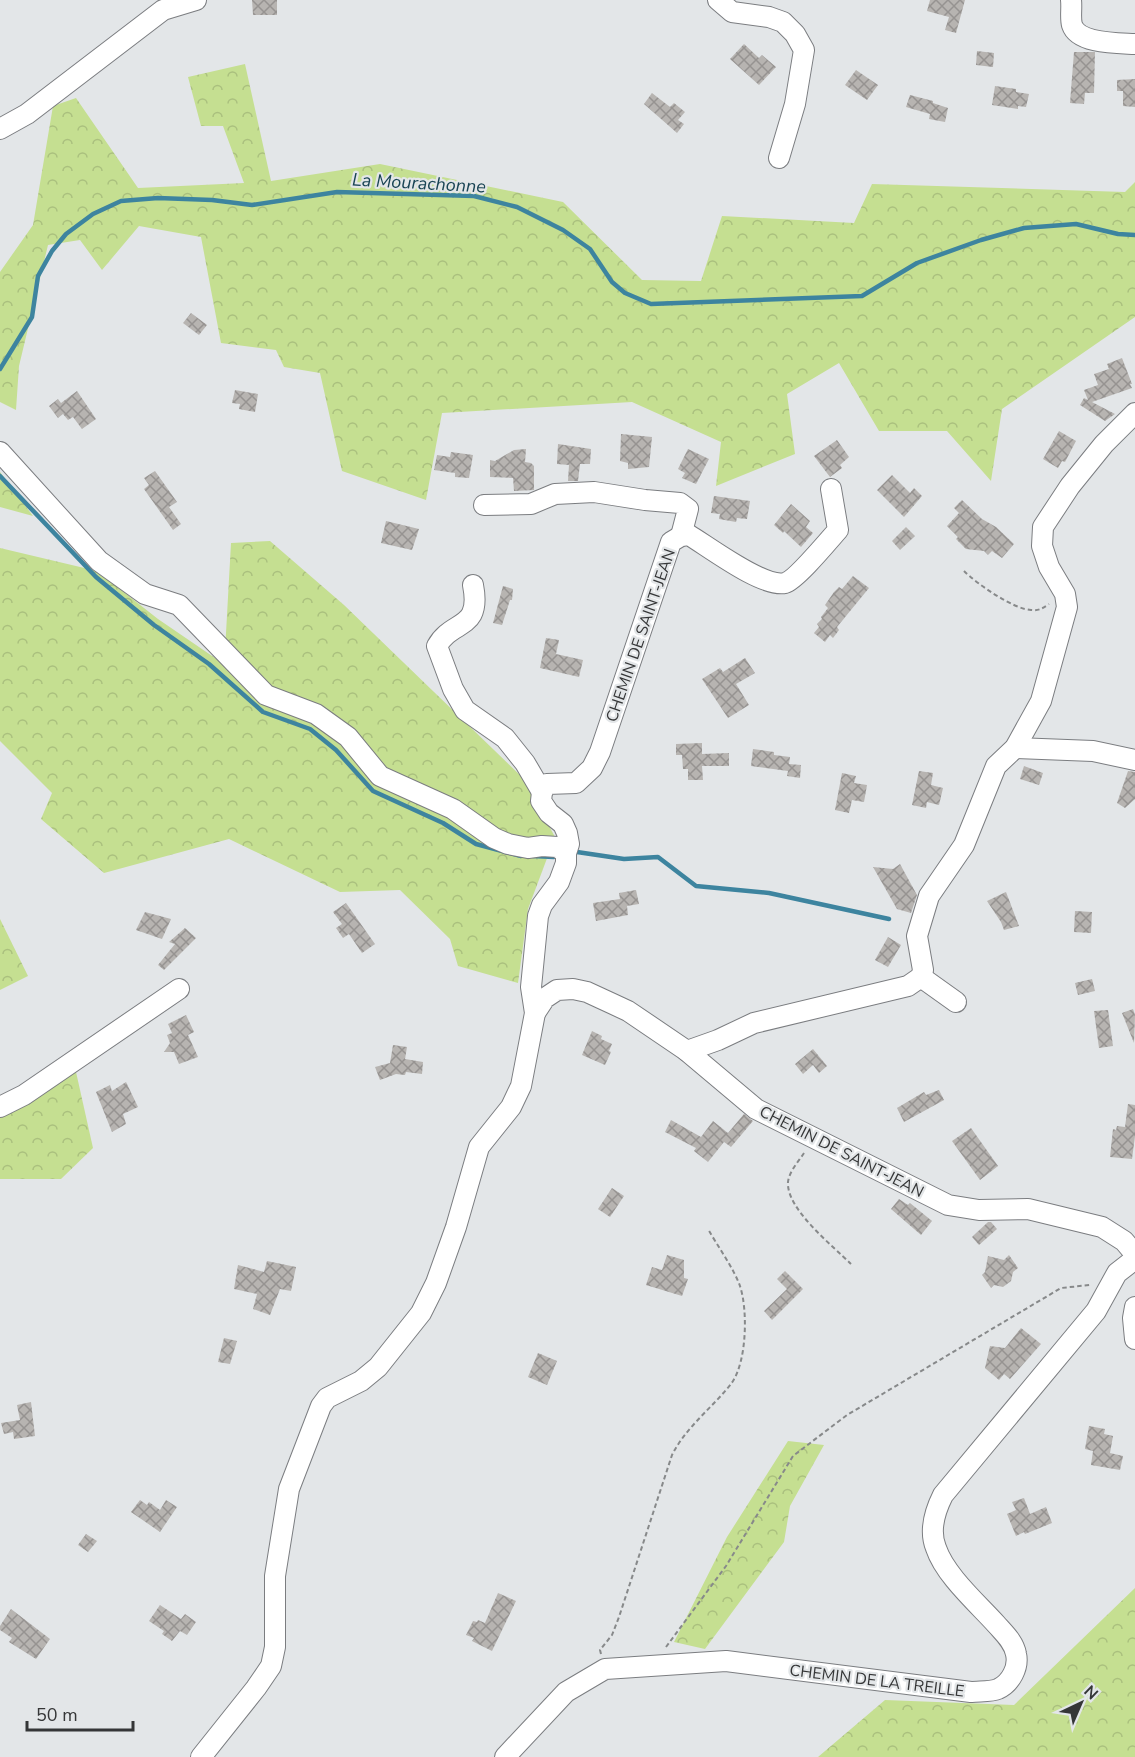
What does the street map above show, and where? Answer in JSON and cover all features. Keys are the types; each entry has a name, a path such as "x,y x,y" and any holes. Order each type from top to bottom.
{"street":[{"path":"0,129 27,114 163,10 196,0"},
{"path":"718,0 732,12 769,17 783,22 795,34 804,50 795,104 779,158"},
{"path":"1071,0 1072,25 1079,35 1092,40 1135,44"},
{"path":"687,1051 718,1040 754,1023 909,986 921,977 923,970 917,936 929,896 964,845 996,766 1015,748 1041,701 1064,623 1066,598 1046,556 1041,537 1043,527 1070,486 1104,444 1135,413"},
{"path":"0,452 99,561 145,594 179,605 266,695 316,714 348,738 380,776 453,809 494,838 508,844 528,848 557,847 566,853"},
{"name":"CHEMIN DE SAINT-JEAN","path":"542,792 547,784 576,783 592,768 671,542 681,536 689,535 755,576 770,582 785,583 795,576 838,530 831,489"},
{"path":"484,505 531,504 555,494 594,492 680,503 688,509 681,536"},
{"path":"201,1757 271,1666 275,1647 275,1576 287,1498 321,1406 329,1397 361,1382 378,1367 425,1305 436,1283 456,1227 479,1147 511,1107 521,1086 535,1013 531,987 538,916 542,905 559,882 566,863 569,844 563,824 549,813 541,801 542,792 525,763 505,738 465,710 453,689 437,646 442,637 464,624 474,609 476,597 473,585"},
{"path":"1015,748 1093,751 1135,760"},
{"path":"921,977 956,1002"},
{"path":"0,1107 24,1095 179,988"},
{"name":"CHEMIN DE SAINT-JEAN","path":"535,1013 545,998 557,990 573,989 586,992 628,1011 687,1051 756,1109 948,1204 979,1210 1028,1209 1102,1227 1124,1240 1135,1254"},
{"name":"CHEMIN DE LA TREILLE","path":"505,1757 566,1692 605,1669 726,1661 971,1692 998,1689 1009,1680 1017,1663 1016,1653 1009,1638 949,1572 940,1558 935,1547 934,1516 943,1495 1096,1311 1117,1273 1135,1259"},
{"path":"1135,1307 1133,1318 1135,1339"}],"path":[{"path":"964,571 1023,609 1039,610 1054,600 1066,598"},
{"path":"815,1139 788,1180 790,1196 810,1225 851,1264"},
{"path":"605,1669 600,1650 612,1635 619,1617 672,1455 680,1439 732,1382 739,1368 746,1322 740,1285 708,1229"},
{"path":"652,1665 726,1566 794,1456 847,1415 1061,1288 1111,1283"}],"green space":[{"path":"245,64 271,181 380,164 563,202 642,280 701,281 722,216 854,223 872,184 1125,192 1135,182 1135,317 1002,409 991,481 947,431 879,431 839,363 787,394 795,454 716,486 721,442 632,402 442,413 426,500 342,471 320,373 284,367 276,350 221,343 201,237 139,226 102,270 80,240 48,245 19,366 16,410 0,402 0,272 33,225 53,106 76,98 138,188 244,183 223,126 201,126 188,77"},
{"path":"0,472 33,516 0,507"},
{"path":"270,541 344,605 523,778 555,837 528,909 518,983 458,966 450,939 400,890 340,892 229,839 104,873 41,819 52,793 0,741 0,548 97,571 158,619 218,660 225,651 231,543"},
{"path":"0,919 28,976 0,990"},
{"path":"74,1063 93,1148 61,1179 0,1179 0,1097"},
{"path":"788,1441 824,1445 790,1506 784,1542 705,1649 674,1642 727,1537"},
{"path":"1135,1588 1135,1757 818,1757 885,1700 1014,1705"}],"building":[{"path":"252,0 277,0 277,15 253,15"},
{"path":"930,0 965,0 956,33 945,30 949,17 927,11"},
{"path":"744,44 759,58 762,55 776,67 759,85 730,59"},
{"path":"977,51 994,53 993,67 976,65"},
{"path":"1074,52 1095,52 1094,93 1085,93 1084,104 1070,103"},
{"path":"856,70 878,85 867,100 845,85"},
{"path":"1135,79 1135,107 1123,106 1123,91 1117,91 1117,80"},
{"path":"995,86 1016,89 1016,92 1029,94 1026,107 1018,106 1018,109 992,105"},
{"path":"652,93 670,107 674,103 685,112 678,120 684,124 677,133 644,104"},
{"path":"910,95 948,108 945,122 929,119 930,114 906,107"},
{"path":"191,313 207,325 199,335 183,323"},
{"path":"1122,358 1132,388 1092,402 1115,414 1105,421 1080,405 1084,398 1088,400 1084,390 1098,385 1094,374 1109,369 1107,364"},
{"path":"235,390 258,394 255,412 239,409 240,404 232,403"},
{"path":"77,391 96,419 82,429 73,417 68,420 63,414 58,418 49,406 58,399 61,403"},
{"path":"1059,431 1076,441 1065,462 1062,461 1058,468 1043,459"},
{"path":"621,434 652,437 649,467 628,469 628,463 620,461"},
{"path":"837,440 849,457 840,465 842,468 830,477 814,456"},
{"path":"558,444 591,449 590,464 580,464 578,481 568,481 569,465 557,464"},
{"path":"526,449 525,462 534,466 534,490 514,491 513,478 490,477 490,460 495,461 514,450"},
{"path":"688,449 709,459 696,484 682,478 685,473 678,469"},
{"path":"451,452 473,455 469,478 455,477 455,473 434,470 437,455 450,457"},
{"path":"155,471 177,502 169,507 181,524 173,530 144,489 149,485 144,478"},
{"path":"892,475 910,493 914,488 922,496 904,517 877,490"},
{"path":"714,496 750,501 747,519 737,518 736,522 719,519 720,514 711,513"},
{"path":"962,500 1014,544 1002,558 992,551 988,555 984,551 966,549 947,526 959,513 954,508"},
{"path":"791,504 810,521 806,527 813,533 801,547 774,525"},
{"path":"386,521 419,529 412,550 381,543"},
{"path":"906,527 915,536 900,550 892,541"},
{"path":"853,576 869,588 837,627 839,630 833,638 830,635 825,642 814,633 828,608 825,605 834,592 839,587 842,589"},
{"path":"503,586 513,589 512,600 510,600 502,625 493,623"},
{"path":"546,638 559,640 556,654 583,660 579,677 540,668"},
{"path":"745,658 755,673 736,684 749,705 728,718 702,679 720,668 723,672"},
{"path":"702,743 702,754 729,753 729,766 702,766 703,780 688,780 688,769 683,769 682,755 676,755 676,744"},
{"path":"753,749 790,757 789,764 801,765 800,778 787,776 788,771 751,766"},
{"path":"1024,766 1043,773 1039,785 1020,779"},
{"path":"919,771 933,773 931,785 943,788 939,805 927,802 926,808 912,805"},
{"path":"1128,771 1135,772 1135,799 1125,808 1117,803"},
{"path":"842,773 856,776 854,783 867,785 864,802 852,800 849,813 835,810"},
{"path":"900,864 917,895 911,913 897,909 873,867 893,869"},
{"path":"636,890 639,904 627,906 628,915 596,921 593,903 620,899 619,893"},
{"path":"1006,892 1019,926 1004,930 987,901"},
{"path":"346,903 375,944 362,953 349,934 343,938 336,928 342,924 333,912"},
{"path":"1075,911 1092,912 1091,933 1074,932"},
{"path":"145,912 171,919 162,939 136,930"},
{"path":"185,928 196,938 164,970 158,965 175,944 169,942"},
{"path":"888,937 901,945 888,967 875,960"},
{"path":"1092,979 1095,991 1078,995 1075,983"},
{"path":"1133,1009 1135,1015 1134,1043 1122,1013"},
{"path":"1108,1010 1113,1046 1099,1048 1094,1011"},
{"path":"186,1015 194,1032 188,1035 198,1057 179,1064 174,1052 164,1052 170,1043 167,1035 172,1033 168,1024"},
{"path":"592,1031 602,1036 601,1039 612,1044 605,1065 582,1055"},
{"path":"393,1045 407,1047 405,1059 423,1062 422,1074 406,1072 405,1075 396,1074 380,1080 375,1067 390,1063"},
{"path":"813,1049 827,1066 819,1073 813,1065 803,1074 795,1064"},
{"path":"126,1082 138,1107 123,1114 126,1124 112,1132 96,1092 110,1085 112,1091"},
{"path":"939,1090 944,1100 904,1122 897,1108 924,1092 926,1095"},
{"path":"1128,1104 1135,1105 1132,1159 1110,1157 1113,1129 1116,1130 1117,1126 1125,1127"},
{"path":"744,1114 753,1121 731,1147 724,1142 708,1162 694,1151 696,1148 665,1132 671,1120 701,1137 713,1121 728,1133"},
{"path":"971,1128 998,1166 980,1180 952,1141"},
{"path":"612,1188 624,1196 610,1217 598,1209"},
{"path":"899,1199 908,1205 910,1203 932,1221 921,1235 891,1209"},
{"path":"988,1222 991,1222 997,1229 979,1245 972,1237"},
{"path":"667,1255 684,1260 684,1278 688,1279 682,1296 646,1285 652,1267 662,1270"},
{"path":"1009,1255 1018,1268 1013,1272 1011,1281 1003,1287 994,1285 991,1288 982,1275 985,1272 988,1256 1004,1260"},
{"path":"267,1261 296,1267 291,1291 280,1289 270,1315 253,1309 257,1294 234,1289 238,1265 264,1272"},
{"path":"785,1271 803,1289 772,1320 764,1311 787,1289 777,1279"},
{"path":"1021,1328 1041,1344 1010,1379 1004,1374 999,1380 985,1368 990,1346 1005,1348"},
{"path":"224,1338 237,1341 230,1364 218,1362"},
{"path":"538,1353 557,1361 547,1385 528,1377"},
{"path":"31,1402 35,1436 14,1439 13,1432 4,1434 1,1423 20,1420 17,1405"},
{"path":"1089,1426 1105,1429 1104,1434 1113,1436 1110,1453 1123,1456 1120,1470 1091,1465 1093,1451 1085,1449"},
{"path":"1024,1498 1030,1514 1046,1507 1052,1523 1016,1536 1007,1514 1016,1510 1012,1502"},
{"path":"140,1500 147,1505 149,1502 160,1510 166,1500 177,1507 160,1532 131,1512"},
{"path":"86,1534 97,1541 88,1552 78,1545"},
{"path":"498,1593 516,1601 492,1651 472,1641 474,1638 466,1635 473,1621 478,1620 485,1623"},
{"path":"160,1605 181,1619 185,1614 196,1622 187,1635 180,1631 172,1641 162,1634 164,1631 149,1621"},
{"path":"11,1609 50,1639 36,1659 9,1642 12,1638 0,1630 0,1626"}],"waterway":[{"name":"La Mourachonne","path":"0,369 32,317 38,276 52,251 66,234 93,214 121,201 158,198 212,200 252,205 337,192 474,196 517,207 563,230 590,249 612,282 625,293 651,304 862,296 917,263 981,240 1024,228 1076,224 1118,234 1135,235"},
{"path":"0,476 96,577 154,625 209,664 263,712 310,729 336,750 373,791 443,823 476,844 521,856"},
{"path":"577,852 624,859 658,857 696,886 769,893 889,919"},
{"path":"533,856 554,857"}]}
